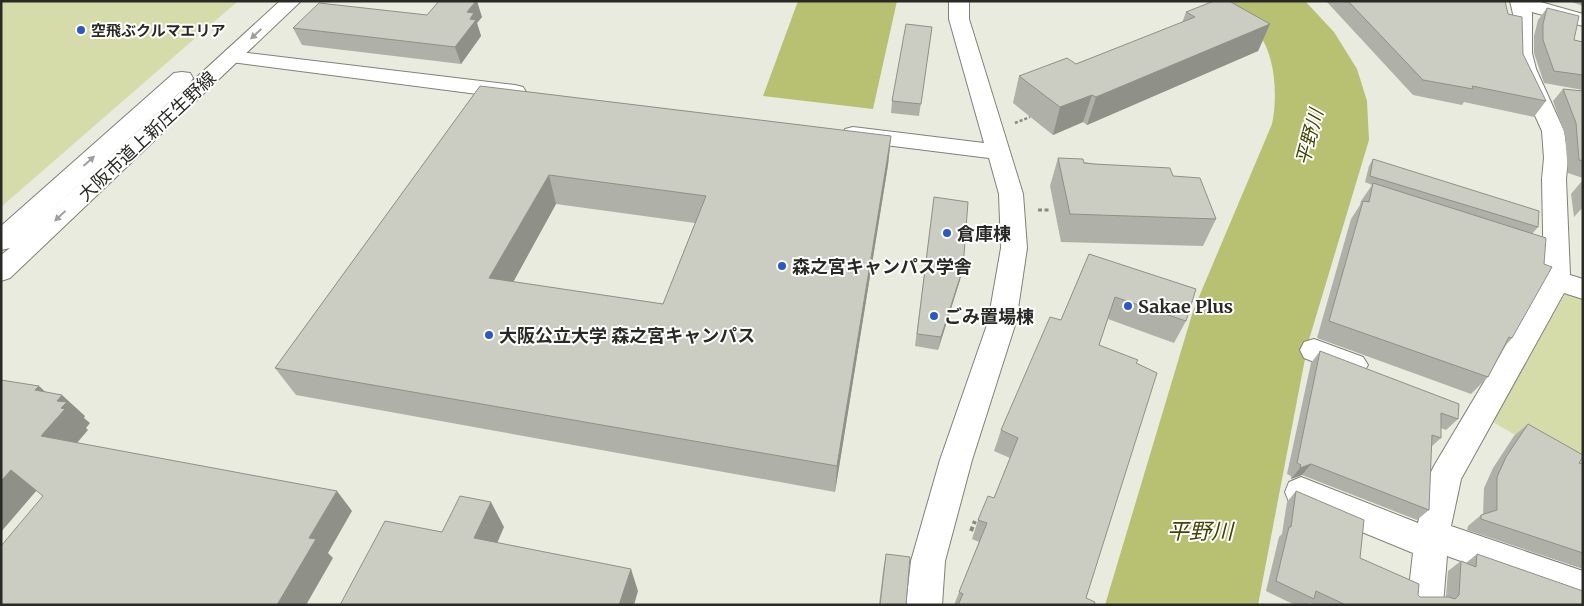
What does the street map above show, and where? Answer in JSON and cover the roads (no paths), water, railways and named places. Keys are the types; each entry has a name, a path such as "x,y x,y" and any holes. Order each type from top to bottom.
{"street":[{"name":"大阪市道上新庄生野線","path":"1,241 267,1"},
{"name":"大阪市道上新庄生野線","path":"1,271 292,1"},
{"path":"924,605 928,561 935,535 956,460 1004,315 1014,239 1011,194 959,19 959,1"},
{"path":"1425,605 1432,540 1446,476 1557,281 1546,249 1564,182 1556,158 1545,92 1525,69 1522,53 1524,18 1521,2 1583,20"},
{"path":"231,57 536,95"},
{"path":"830,131 998,152"},
{"path":"1557,281 1583,289"},
{"path":"1314,350 1379,374"},
{"path":"1453,403 1481,413"},
{"path":"1301,492 1432,540 1583,588"}],"water":[{"path":"798,1 897,1 873,109 763,96"},
{"name":"平野川","path":"1214,1 1305,1 1334,32 1357,69 1367,101 1369,140 1308,343 1258,605 1105,605 1193,311 1272,124 1274,113 1275,87 1271,60 1267,48 1253,28"}],"place":[{"name":"空飛ぶクルマエリア","path":"81,30"},
{"name":"倉庫棟","path":"947,233"},
{"name":"森之宮キャンパス学舎","path":"782,266"},
{"name":"Sakae Plus","path":"1128,306"},
{"name":"ごみ置場棟","path":"934,316"},
{"name":"大阪公立大学 森之宮キャンパス","path":"489,335"}]}
